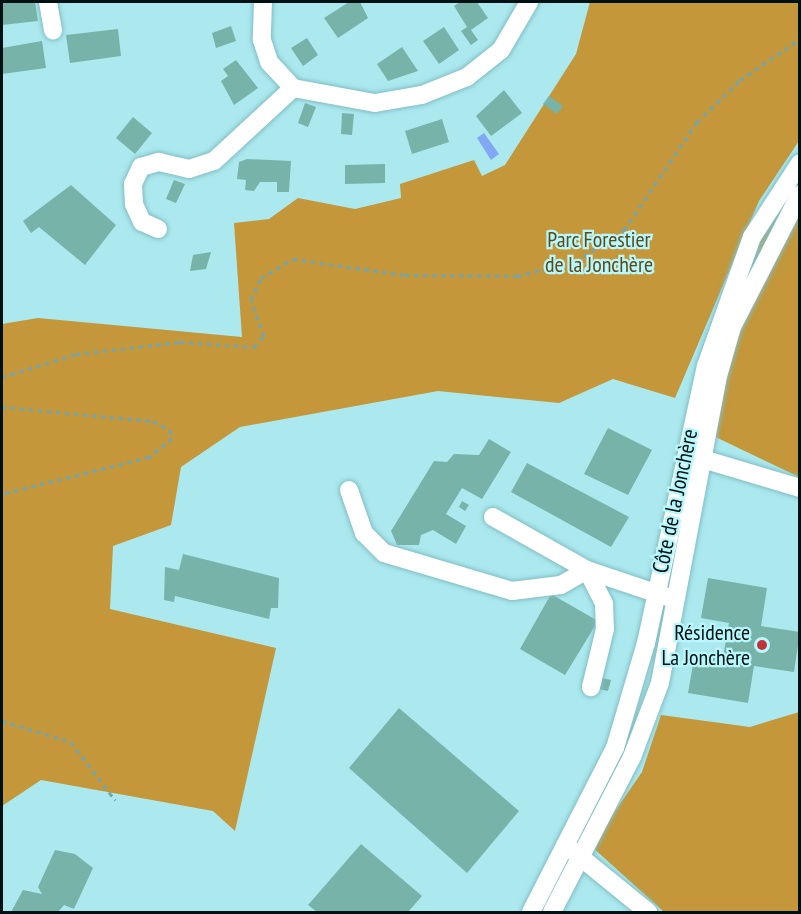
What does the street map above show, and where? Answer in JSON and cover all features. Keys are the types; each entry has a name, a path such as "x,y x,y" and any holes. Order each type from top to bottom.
{"street":[{"path":"48,2 53,31"},
{"path":"263,2 262,40 269,62 293,88 375,103 422,95 467,77 501,50 529,2"},
{"path":"158,230 142,222 134,204 133,184 141,167 159,162 189,169 214,161 293,88"},
{"name":"Côte de la Jonchère","path":"552,912 632,757 660,683 675,599 706,366 752,237 800,163"},
{"name":"Côte de la Jonchère","path":"531,912 615,748 693,456 732,327 800,194"},
{"path":"693,456 800,488"},
{"path":"349,490 364,533 384,553 512,591 561,585 587,570"},
{"path":"493,517 587,570 675,599"},
{"path":"587,570 604,603 605,629 591,687"},
{"path":"566,847 582,857 648,912"}],"path":[{"path":"2,377 76,354 180,342 254,347 264,336 251,300 261,278 293,259 405,275 517,276 576,261 624,230 697,122 740,80 800,39"},
{"path":"2,407 153,421 170,430 172,438 149,457 2,494"},
{"path":"2,721 71,742 115,800"}],"green space":[{"name":"Parc Forestier de la Jonchère","path":"590,2 799,2 799,141 759,201 675,398 613,379 559,403 438,391 240,427 181,467 171,525 113,546 110,609 276,648 235,831 213,811 41,780 2,806 2,324 38,318 242,337 234,223 269,219 298,198 355,209 401,198 400,184 474,160 482,176 505,165 576,54"},
{"path":"799,189 799,477 705,432 768,212"},
{"path":"799,712 799,912 664,912 591,846 642,772 661,715 750,727"}],"water":[{"path":"484,133 499,154 491,160 477,138"}],"building":[{"path":"2,2 35,2 38,21 2,25"},
{"path":"349,2 360,2 368,18 338,38 324,18"},
{"path":"460,2 477,2 488,18 471,30 478,40 471,45 461,31 467,27 454,6"},
{"path":"231,26 236,41 216,48 212,33"},
{"path":"444,27 459,50 439,64 423,41"},
{"path":"118,29 121,56 70,63 66,35"},
{"path":"307,38 318,55 303,66 291,48"},
{"path":"42,41 46,68 2,74 2,48"},
{"path":"402,47 418,71 388,81 377,64"},
{"path":"236,60 258,88 234,105 221,81 228,76 223,69"},
{"path":"504,90 522,113 491,136 476,116"},
{"path":"549,96 563,106 557,114 543,104"},
{"path":"305,103 316,107 308,127 298,123"},
{"path":"342,113 354,114 352,135 341,134"},
{"path":"133,117 152,133 135,154 116,138"},
{"path":"442,119 449,142 412,154 405,131"},
{"path":"247,159 291,161 289,192 277,192 277,182 260,182 254,191 245,190 246,180 237,179 239,162"},
{"path":"385,164 385,183 345,184 345,165"},
{"path":"174,180 185,184 176,203 166,199"},
{"path":"71,185 116,225 85,265 39,227 31,233 23,221"},
{"path":"211,252 206,269 190,271 193,255"},
{"path":"608,428 652,450 628,495 584,474"},
{"path":"489,439 511,452 482,499 462,488 446,514 466,526 456,544 433,530 421,535 419,545 397,545 391,531 434,461 447,462 454,454 479,455"},
{"path":"527,463 629,517 611,547 511,492"},
{"path":"462,501 469,505 465,511 459,507"},
{"path":"183,554 279,578 278,608 271,608 269,619 175,596 174,602 164,600 165,567 179,570"},
{"name":"Résidence La Jonchère","path":"708,578 767,588 761,626 800,632 794,672 754,666 748,703 688,693 695,653 723,657 729,623 701,618"},
{"path":"551,594 598,621 565,675 520,649"},
{"path":"602,678 611,680 608,691 599,689"},
{"path":"399,708 519,811 467,873 349,768"},
{"path":"361,844 422,896 408,912 317,912 308,905"},
{"path":"55,850 75,854 93,868 74,909 64,905 58,912 11,912 23,890 42,894 38,887"}],"place":[{"name":"Résidence La Jonchère","path":"762,645"}]}
